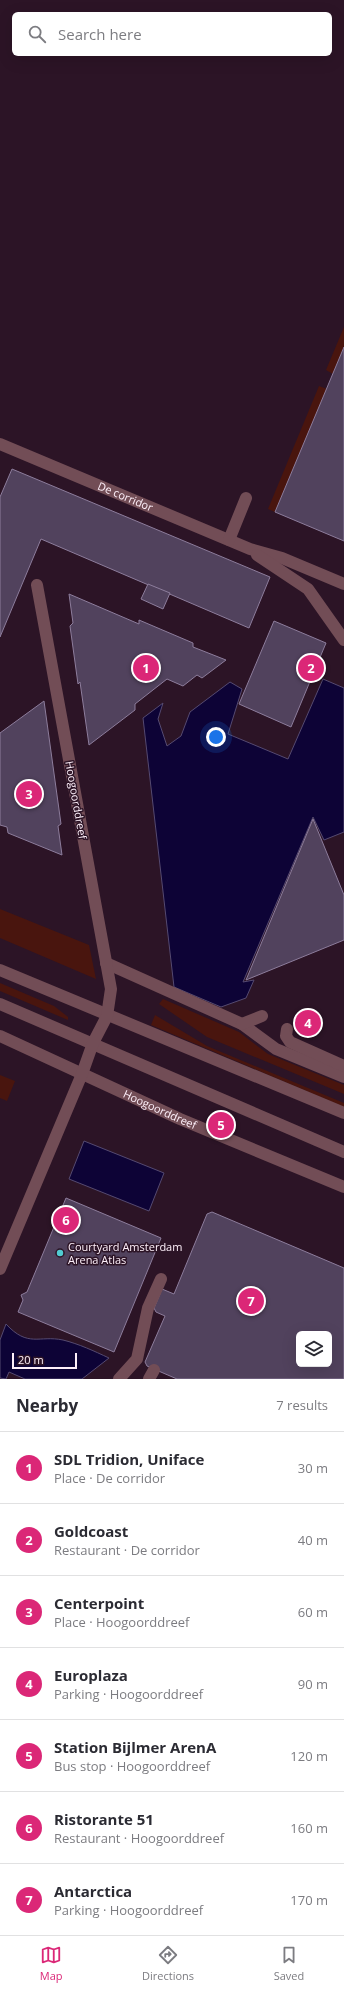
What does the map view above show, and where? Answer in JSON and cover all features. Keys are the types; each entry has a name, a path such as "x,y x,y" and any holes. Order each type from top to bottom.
{"street":[{"name":"De corridor","path":"0,444 250,549 282,558 344,584"},
{"path":"229,540 246,498"},
{"name":"De corridor","path":"250,549 308,589 344,640"},
{"name":"Hoogoorddreef","path":"0,1268 82,1074 93,1043 107,1016 111,989 37,585"},
{"path":"106,963 242,1024 276,1049 344,1077"},
{"path":"0,970 344,1114"},
{"path":"0,1004 344,1152"},
{"path":"242,1024 262,1016"},
{"path":"287,1029 286,1036 290,1042 344,1066"},
{"name":"Hoogoorddreef","path":"0,1036 180,1119 344,1187"},
{"path":"119,1379 138,1359 148,1308 161,1279"}],"shaded area":[{"path":"344,327 344,347 333,374 326,370"},
{"path":"319,386 327,389 275,512 268,509"},
{"path":"323,679 344,688 344,832 324,840 313,817 243,982 254,980 246,998 221,1007 174,987 143,718 163,703 158,719 167,746 181,736 190,712 230,682 242,689 228,734 288,759"},
{"path":"0,909 89,945 96,979 0,938"},
{"path":"0,983 54,1006 68,1017 68,1020 0,991"},
{"path":"163,999 239,1032 268,1054 344,1085 344,1094 207,1037 159,1004"},
{"path":"155,1015 207,1046 344,1103 344,1107 151,1025"},
{"path":"0,1075 15,1081 7,1101 0,1098"},
{"path":"84,1141 164,1173 149,1211 69,1179"},
{"path":"6,1324 21,1336 27,1338 63,1340 109,1358 82,1379 25,1379 9,1372 6,1379 0,1378 0,1340"}],"building":[{"path":"344,347 344,541 275,512"},
{"path":"12,469 270,577 249,628 41,539 0,637 0,497"},
{"path":"148,584 170,593 163,609 141,599"},
{"path":"69,594 139,624 139,620 193,643 193,647 226,660 202,678 197,675 183,686 167,679 135,704 135,710 89,745 80,682 78,684 70,626 73,623"},
{"path":"274,621 326,643 291,727 239,704"},
{"path":"44,701 61,824 58,826 62,855 8,833 7,827 0,825 0,733"},
{"path":"313,819 344,895 344,940 246,980"},
{"path":"66,1198 161,1238 114,1352 18,1312 23,1300 21,1295 27,1292"},
{"path":"212,1212 344,1268 344,1379 177,1379 147,1366 145,1362 165,1316 156,1312 154,1308 162,1289 174,1294 207,1214"}],"place":[{"name":"SDL Tridion, Uniface","path":"146,668"},
{"name":"Goldcoast","path":"311,668"},
{"name":"Centerpoint","path":"29,794"},
{"name":"Europlaza","path":"308,1023"},
{"name":"Station Bijlmer ArenA","path":"221,1125"},
{"name":"Ristorante 51","path":"66,1220"},
{"name":"Courtyard Amsterdam Arena Atlas","path":"60,1253"},
{"name":"Antarctica","path":"251,1301"}]}
